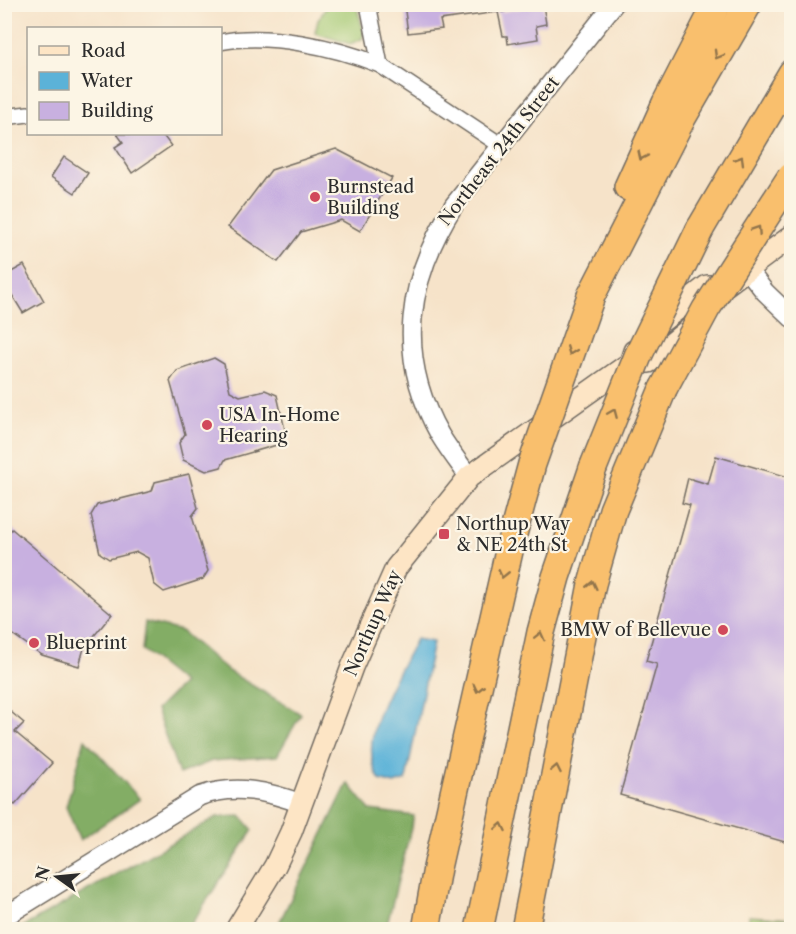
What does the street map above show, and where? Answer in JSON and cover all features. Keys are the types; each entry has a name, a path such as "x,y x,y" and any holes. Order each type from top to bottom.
{"highway":[{"path":"426,930 437,868 512,538 532,464 630,180 666,103 717,4"},
{"path":"591,296 682,118 748,4"},
{"path":"479,930 541,632 556,577 593,468 638,356 700,229 792,73"},
{"path":"762,124 792,91"},
{"path":"525,930 592,584 613,510 663,389 706,309 791,177"},
{"path":"419,930 437,868"},
{"path":"486,930 490,884"}],"main road":[{"name":"Northup Way","path":"236,930 275,866 302,804 352,667 396,568 469,477 630,363 639,339 706,286 724,286 792,236"}],"street":[{"path":"368,4 380,65"},
{"name":"Northeast 24th Street","path":"469,477 440,435 423,396 413,355 412,315 418,278 434,237 454,205 614,4"},
{"path":"222,42 263,38 293,42 380,65 502,146"},
{"path":"4,117 27,114"},
{"path":"747,269 765,292 792,318"},
{"path":"4,917 200,796 232,789 276,794 302,804"}],"green space":[{"path":"328,5 356,5 364,32 362,39 350,44 315,33 318,20"},
{"path":"145,622 181,631 228,671 301,714 277,756 212,761 179,774 156,710 183,683 142,650"},
{"path":"85,739 140,799 80,840 66,807"},
{"path":"348,783 370,810 414,816 386,929 276,929"},
{"path":"241,816 253,830 188,929 19,929 217,817"},
{"path":"749,916 791,919 791,929 748,929"}],"water":[{"path":"416,639 433,642 406,780 394,784 380,780 373,764 372,746 381,708"}],"building":[{"path":"404,4 501,4 502,12 543,4 546,24 536,26 538,39 508,44 507,36 503,36 498,12 440,20 442,29 408,33"},
{"path":"118,135 163,135 171,146 132,173 115,147 123,142"},
{"name":"Burnstead Building","path":"336,149 392,178 360,231 341,220 301,232 278,262 228,227 271,170"},
{"path":"64,157 88,173 75,193 51,177"},
{"path":"24,265 44,301 23,313 4,282 4,276"},
{"path":"214,358 224,364 230,391 240,396 265,390 277,395 286,434 280,444 225,460 221,467 206,471 183,460 179,443 185,434 170,381 177,371"},
{"name":"BMW of Bellevue","path":"716,456 792,478 792,844 620,795 657,664 646,661 690,505 682,503 688,478 708,484"},
{"path":"189,474 198,508 192,516 208,571 203,579 164,592 154,584 148,558 137,552 109,559 100,553 91,515 97,505 152,491 155,482"},
{"path":"12,529 112,614 84,648 79,666 42,655 4,628 4,537"},
{"path":"4,706 24,723 15,732 52,763 15,805 4,797"}],"place":[{"name":"Burnstead Building","path":"315,197"},
{"name":"USA In-Home Hearing","path":"207,425"},
{"name":"Northup Way & NE 24th St","path":"444,534"},
{"name":"BMW of Bellevue","path":"723,630"},
{"name":"Blueprint","path":"34,643"}]}
